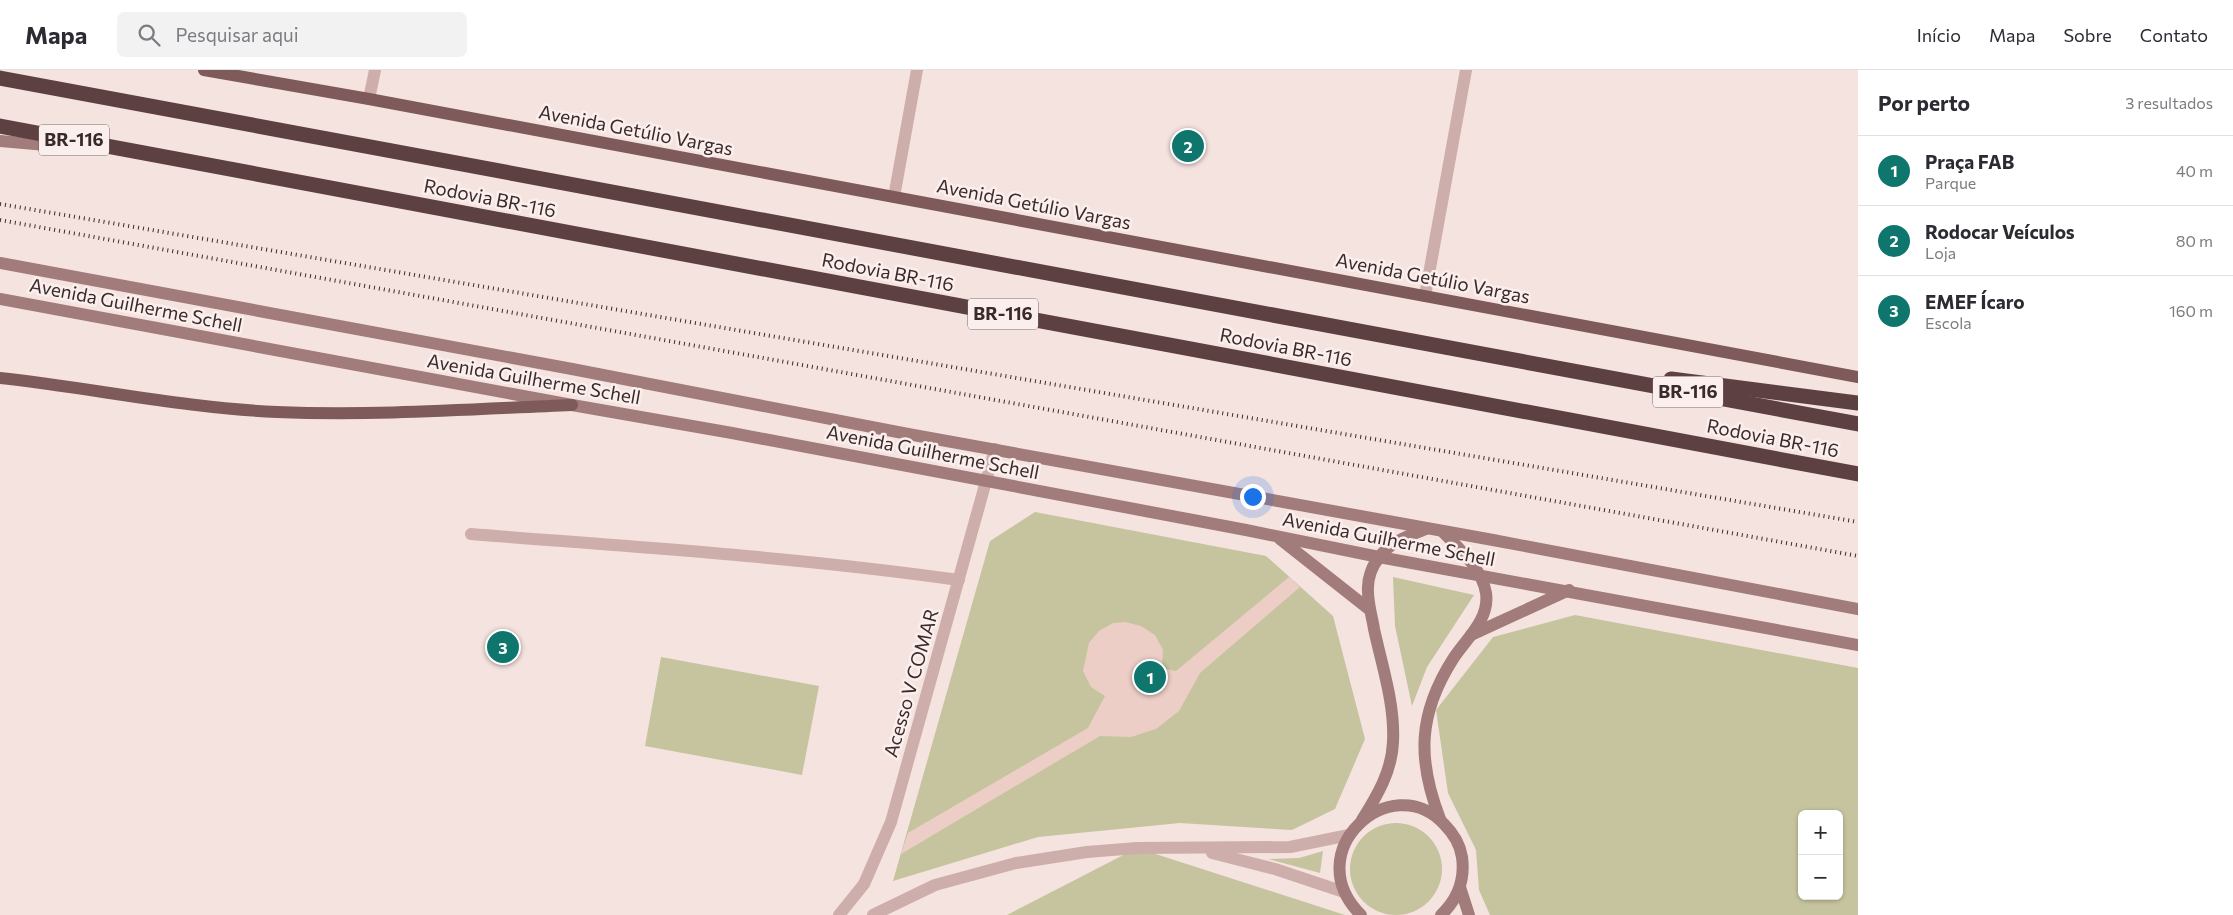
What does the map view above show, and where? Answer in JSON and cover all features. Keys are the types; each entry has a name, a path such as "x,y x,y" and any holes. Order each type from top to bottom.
{"highway":[{"name":"Rodovia BR-116","path":"0,78 1858,424"},
{"name":"Rodovia BR-116","path":"0,126 1858,474"},
{"name":"BR-116","path":"1517,360 1858,403"}],"main road":[{"name":"Avenida Getúlio Vargas","path":"204,70 369,99 1858,377"},
{"path":"0,141 148,154"},
{"name":"Avenida Guilherme Schell","path":"0,263 995,450 1858,609"},
{"name":"Avenida Guilherme Schell","path":"0,299 732,433 1246,530 1278,538 1569,590 1858,645"},
{"path":"0,378 103,390 205,406 277,412 393,412 572,405"},
{"path":"1361,915 1352,906 1344,892 1339,873 1341,853 1349,835 1362,820 1384,780 1393,745 1391,709 1370,610 1368,586 1379,557 1392,544 1426,528"},
{"path":"1440,819 1425,764 1424,740 1427,716 1446,672 1471,636 1484,613 1486,605 1485,589 1478,575 1464,554 1442,531"},
{"path":"1278,538 1370,610"},
{"path":"1471,636 1569,590"},
{"path":"1362,820 1380,809 1401,805 1421,809 1440,819 1452,833 1461,849 1464,868 1460,887 1450,906 1441,915"},
{"path":"1460,887 1469,915"}],"street":[{"path":"369,99 375,70"},
{"path":"894,197 917,70"},
{"path":"1425,296 1466,70"},
{"name":"Acesso V COMAR","path":"839,915 864,884 891,822 995,450"},
{"path":"471,534 852,565 959,580"},
{"path":"873,915 935,885 1016,863 1087,852 1137,848 1290,847 1349,835"},
{"path":"1195,849 1275,869 1344,892"}],"green space":[{"path":"1035,512 1266,556 1333,616 1365,739 1335,809 1292,830 1180,823 1038,837 893,881 990,541"},
{"path":"1393,577 1474,595 1427,667 1412,706 1395,626"},
{"path":"1575,615 1858,668 1858,915 1490,915 1479,890 1476,850 1448,793 1436,710 1493,637"},
{"path":"661,657 819,686 802,775 645,746"},
{"path":"1387,823 1405,823 1422,830 1435,843 1442,860 1442,878 1435,895 1422,908 1405,915 1387,915 1370,908 1357,895 1350,878 1350,860 1357,843 1370,830"},
{"path":"1137,848 1345,915 1007,915"},
{"path":"1323,851 1320,873 1268,859 1299,858"}],"shaded area":[{"path":"1289,577 1300,587 1200,673 1179,711 1156,729 1131,737 1100,736 901,854 908,833 1088,728 1105,696 1091,687 1083,671 1089,643 1099,631 1113,623 1125,622 1141,626 1155,635 1163,650 1162,668 1176,671"}],"railway":[{"path":"0,204 1858,522"},
{"path":"0,220 1858,556"}],"place":[{"name":"Rodocar Veículos","path":"1188,146"},
{"name":"EMEF Ícaro","path":"503,647"},
{"name":"Praça FAB","path":"1150,677"}]}
